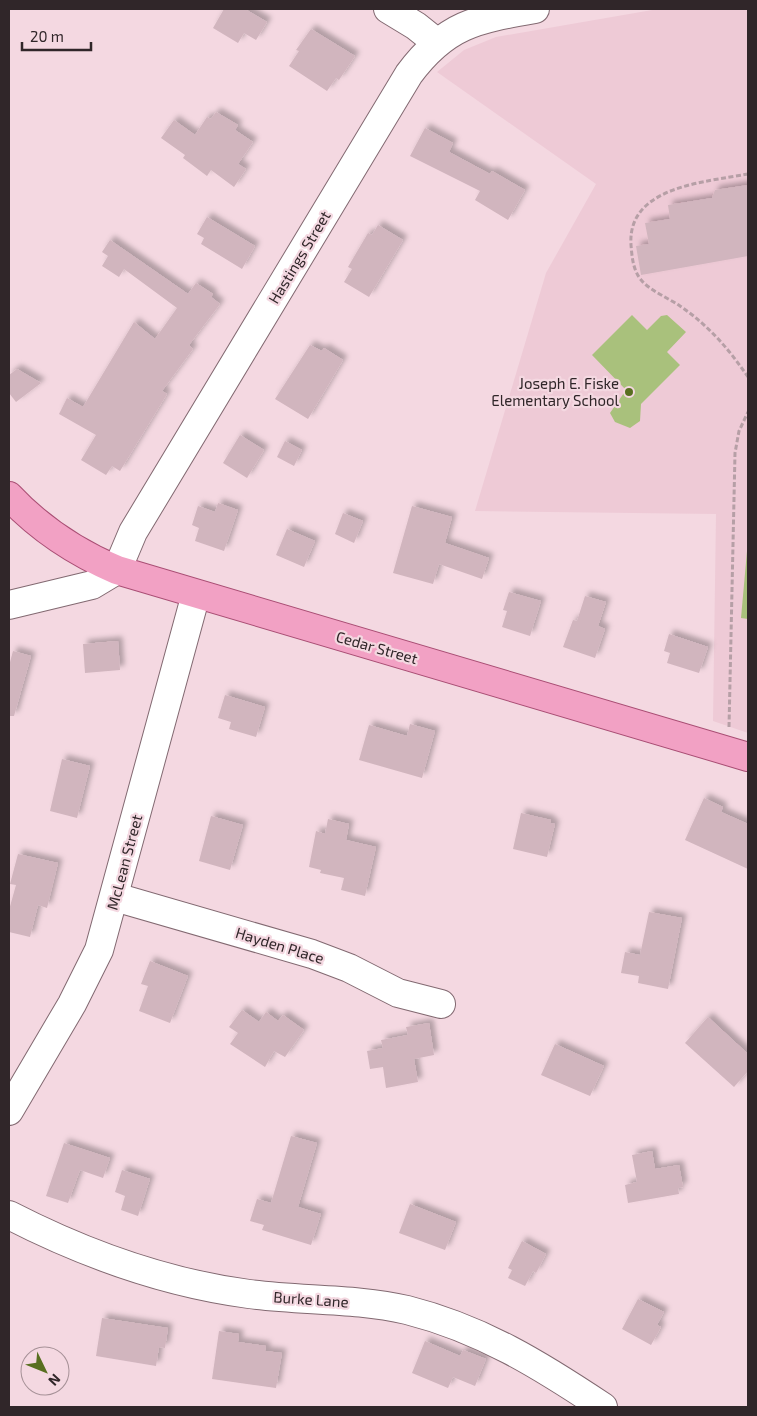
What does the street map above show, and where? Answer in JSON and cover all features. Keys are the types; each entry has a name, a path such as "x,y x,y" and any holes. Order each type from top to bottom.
{"main road":[{"name":"Cedar Street","path":"9,496 34,519 65,542 94,560 117,570 748,757"}],"street":[{"path":"388,9 416,26 436,42"},
{"name":"Hastings Street","path":"117,570 132,535 395,94 417,63 436,42 474,22 535,9"},
{"path":"9,606 86,588 117,570"},
{"name":"McLean Street","path":"9,1111 92,966 115,897 196,594"},
{"name":"Hayden Place","path":"115,897 305,951 332,960 398,993 441,1004"},
{"name":"Burke Lane","path":"9,1215 59,1239 107,1258 198,1285 270,1296 384,1306 428,1316 505,1346 551,1372 603,1407"}],"path":[{"path":"748,174 683,186 665,193 640,210 630,232 633,263 637,274 643,282 680,305 709,329 730,350 748,377"},
{"path":"728,729 735,453 739,431 748,412"}],"shaded area":[{"name":"Joseph E. Fiske Elementary School","path":"658,9 748,9 748,733 713,721 716,514 475,511 546,273 596,184 437,72 464,50 496,37"}],"green space":[{"path":"632,315 647,330 661,316 667,315 686,332 667,352 680,365 641,404 640,421 630,428 615,422 610,413 626,390 592,355"},
{"path":"748,540 748,619 741,618"}],"building":[{"path":"224,9 245,9 267,22 256,40 244,33 238,43 213,28"},
{"path":"311,29 355,56 339,80 336,78 327,91 289,66 299,51 296,50"},
{"path":"216,112 238,125 235,130 253,142 238,164 246,169 234,187 211,170 207,176 183,158 185,155 161,138 174,120 195,135 207,117 211,119"},
{"path":"425,128 453,143 449,152 490,174 492,171 525,190 508,220 475,200 480,191 410,156"},
{"path":"748,185 748,256 641,275 636,246 649,244 645,223 670,219 668,205 712,198 715,190"},
{"path":"207,217 255,246 242,269 201,244 204,238 197,234"},
{"path":"378,225 403,240 369,297 344,282 352,269 348,267 368,233 372,235"},
{"path":"110,240 188,294 196,283 213,294 211,297 220,304 189,345 193,349 162,391 167,394 120,471 112,466 106,475 81,460 96,435 59,414 67,398 83,407 134,322 155,339 177,308 124,269 119,277 102,266 108,256 102,252"},
{"path":"310,345 322,351 324,348 343,360 308,419 275,399"},
{"path":"17,369 41,383 16,402 9,393 9,375"},
{"path":"240,435 264,450 247,478 223,463"},
{"path":"285,441 302,450 294,466 277,457"},
{"path":"218,503 238,510 224,551 195,541 199,528 192,525 198,506 215,512"},
{"path":"412,506 452,517 445,543 489,558 482,579 439,564 433,584 393,573"},
{"path":"343,513 363,521 354,543 335,534"},
{"path":"287,529 315,541 304,567 276,555"},
{"path":"509,592 541,601 530,636 502,627 507,611 503,610"},
{"path":"585,596 606,602 598,626 605,629 595,658 563,647 573,620 577,621"},
{"path":"669,634 708,647 699,673 667,663 670,653 664,651"},
{"path":"118,641 120,670 85,673 83,644"},
{"path":"13,651 31,656 14,716 9,716 9,666"},
{"path":"225,695 265,707 256,737 229,729 231,722 218,718"},
{"path":"410,724 435,731 422,778 359,760 369,725 407,736"},
{"path":"62,759 90,766 77,818 50,811"},
{"path":"704,798 723,807 721,812 748,824 748,869 685,840"},
{"path":"521,813 551,820 550,823 555,824 547,857 513,849"},
{"path":"211,816 243,825 230,870 199,861"},
{"path":"328,819 349,824 346,840 376,847 365,896 341,890 344,878 320,873 321,870 309,867 316,831 325,834"},
{"path":"18,854 58,863 47,908 38,905 30,937 9,932 9,910 16,885 10,884"},
{"path":"649,912 682,918 668,989 638,983 639,976 621,973 625,952 640,955"},
{"path":"150,961 188,976 170,1023 139,1011 148,986 141,984"},
{"path":"242,1010 259,1022 266,1012 278,1021 283,1015 304,1030 285,1057 274,1051 265,1067 230,1044 238,1033 229,1027"},
{"path":"708,1017 748,1054 748,1071 734,1087 685,1043"},
{"path":"429,1023 434,1055 414,1059 418,1082 386,1088 383,1067 370,1069 367,1051 383,1048 381,1040 408,1035 406,1027"},
{"path":"555,1044 604,1066 590,1096 541,1075"},
{"path":"291,1136 317,1143 298,1207 321,1214 311,1245 262,1230 264,1225 250,1221 257,1199 271,1203"},
{"path":"64,1143 110,1158 103,1178 80,1170 68,1203 46,1196"},
{"path":"652,1151 655,1169 679,1165 683,1187 678,1188 679,1194 628,1203 625,1185 637,1182 632,1155"},
{"path":"122,1170 150,1179 138,1216 121,1210 125,1196 115,1192"},
{"path":"410,1204 456,1222 445,1250 399,1233"},
{"path":"522,1241 546,1254 536,1273 533,1271 525,1286 508,1278 512,1270 508,1268"},
{"path":"638,1299 664,1312 657,1325 661,1327 651,1345 622,1329"},
{"path":"102,1318 168,1328 165,1348 159,1347 156,1366 96,1356"},
{"path":"219,1331 239,1334 238,1342 266,1346 265,1351 282,1353 276,1388 212,1379"},
{"path":"425,1341 460,1356 463,1350 486,1359 475,1386 453,1377 448,1388 412,1373"}],"place":[{"name":"Joseph E. Fiske Elementary School","path":"629,392"}]}
